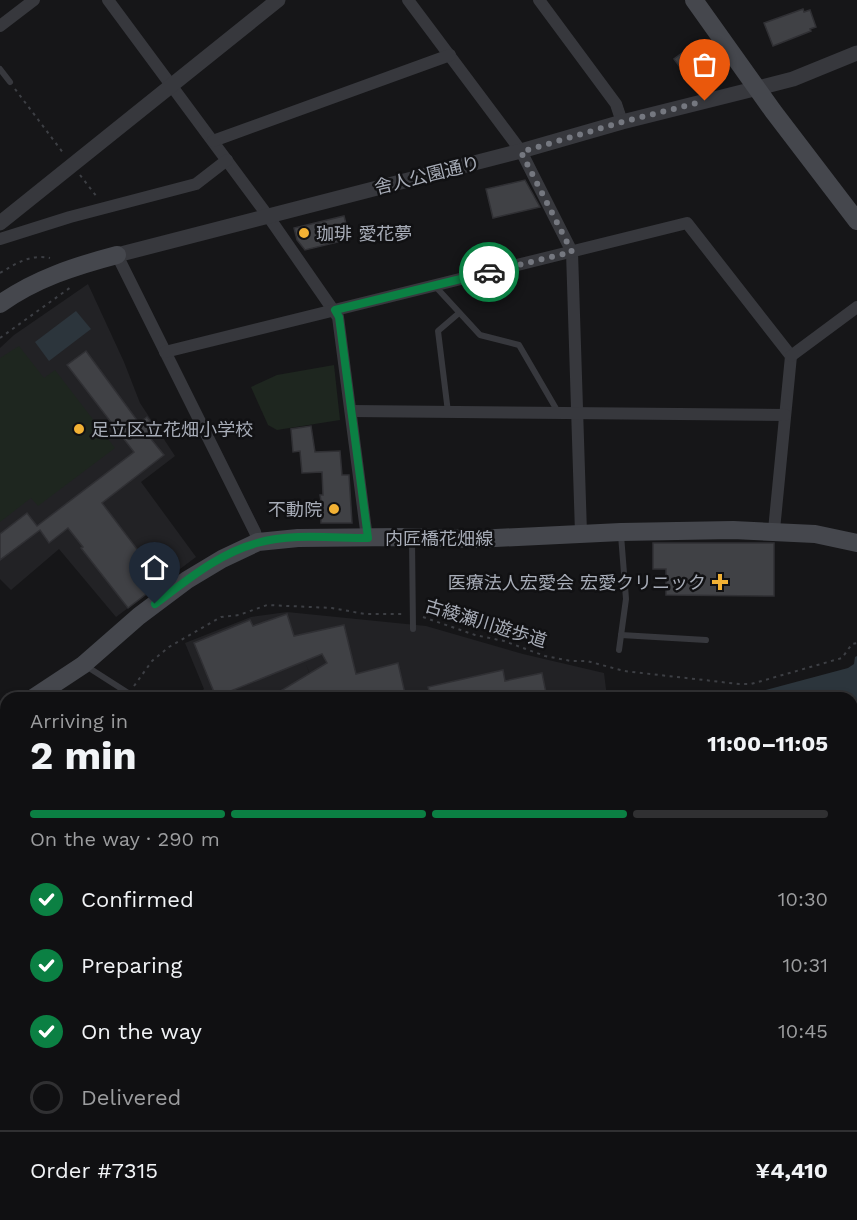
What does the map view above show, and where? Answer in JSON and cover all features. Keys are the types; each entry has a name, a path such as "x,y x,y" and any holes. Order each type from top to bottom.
{"main road":[{"path":"694,0 857,222"},
{"name":"舎人公園通り","path":"0,304 48,277 76,266 117,255"},
{"name":"内匠橋花畑線","path":"42,692 83,664 139,616 187,580 222,559 258,542 298,538 476,539 581,533 774,530 815,534 857,543"}],"street":[{"path":"0,26 34,0"},
{"path":"108,0 268,216 339,317 368,538"},
{"path":"539,0 616,104 622,122"},
{"path":"414,2 521,152 572,252 581,533"},
{"path":"0,223 171,86 269,3"},
{"name":"舎人公園通り","path":"117,255 521,152 622,122 793,79 857,53"},
{"path":"213,141 450,55"},
{"path":"0,239 46,224 196,184 227,160"},
{"path":"165,352 687,223 791,356 774,530"},
{"path":"117,255 258,542"},
{"path":"791,356 857,307"},
{"path":"351,411 785,415"}],"lane":[{"path":"0,69 10,82"},
{"path":"434,286 480,335 519,345 558,412"},
{"path":"448,412 438,331 459,313"},
{"path":"619,650 626,599 621,532"},
{"path":"412,537 413,629"},
{"path":"621,635 706,639"},
{"path":"83,664 127,692"}],"path":[{"path":"10,82 105,208"},
{"path":"0,273 25,258 56,259"},
{"path":"0,338 77,282"},
{"name":"古綾瀬川遊歩道","path":"132,692 132,689 152,661 185,636 221,617 239,615 267,605 332,608 365,614 412,615 545,656 571,661 587,661 624,670 739,684 751,684 842,658 852,644 857,643"}],"shaded area":[{"name":"足立区立花畑小学校","path":"88,284 140,403 175,456 141,482 196,557 116,617 59,549 11,590 0,579 0,348 14,335"},
{"path":"76,311 91,329 49,361 35,342"},
{"path":"19,346 44,378 55,370 115,448 38,506 31,498 0,522 0,358"},
{"path":"334,365 340,420 277,430 268,425 251,387 277,375"},
{"path":"287,612 426,626 523,654 604,673 606,692 317,692 306,664 316,692 201,692 204,689 185,643 251,617"},
{"path":"857,656 857,692 759,692 848,668 854,664"}],"building":[{"path":"803,9 804,12 810,10 816,27 773,46 764,23"},
{"path":"690,47 703,65 696,71 699,75 690,81 674,59"},
{"path":"525,180 540,207 493,218 486,189"},
{"path":"344,216 350,239 305,250 297,240 294,228"},
{"path":"86,351 139,423 147,417 159,433 151,439 164,455 102,503 162,582 128,608 68,528 49,543 40,530 0,560 0,534 27,513 37,526 134,452 67,365"},
{"path":"311,426 315,452 340,451 342,475 349,475 352,523 321,523 321,516 316,516 316,501 321,501 320,495 323,495 322,472 302,473 300,451 293,452 291,429"},
{"name":"医療法人宏愛会 宏愛クリニック","path":"653,543 774,543 774,596 666,595 666,569 653,569"},
{"path":"287,614 294,636 344,625 356,674 398,663 405,692 279,692 327,663 322,654 228,692 214,692 194,643 250,620 253,626"},
{"path":"503,670 505,681 542,673 546,692 429,692 428,687"}],"way so far":[{"path":"489,272 572,252 521,152 622,122 705,101"}],"place":[{"name":"珈琲 愛花夢","path":"304,233"},
{"name":"足立区立花畑小学校","path":"79,429"},
{"name":"不動院","path":"334,509"},
{"name":"医療法人宏愛会 宏愛クリニック","path":"720,582"}],"route":[{"path":"155,604 205,568 258,542 298,538 368,538 339,317 335,310 489,272"}]}
